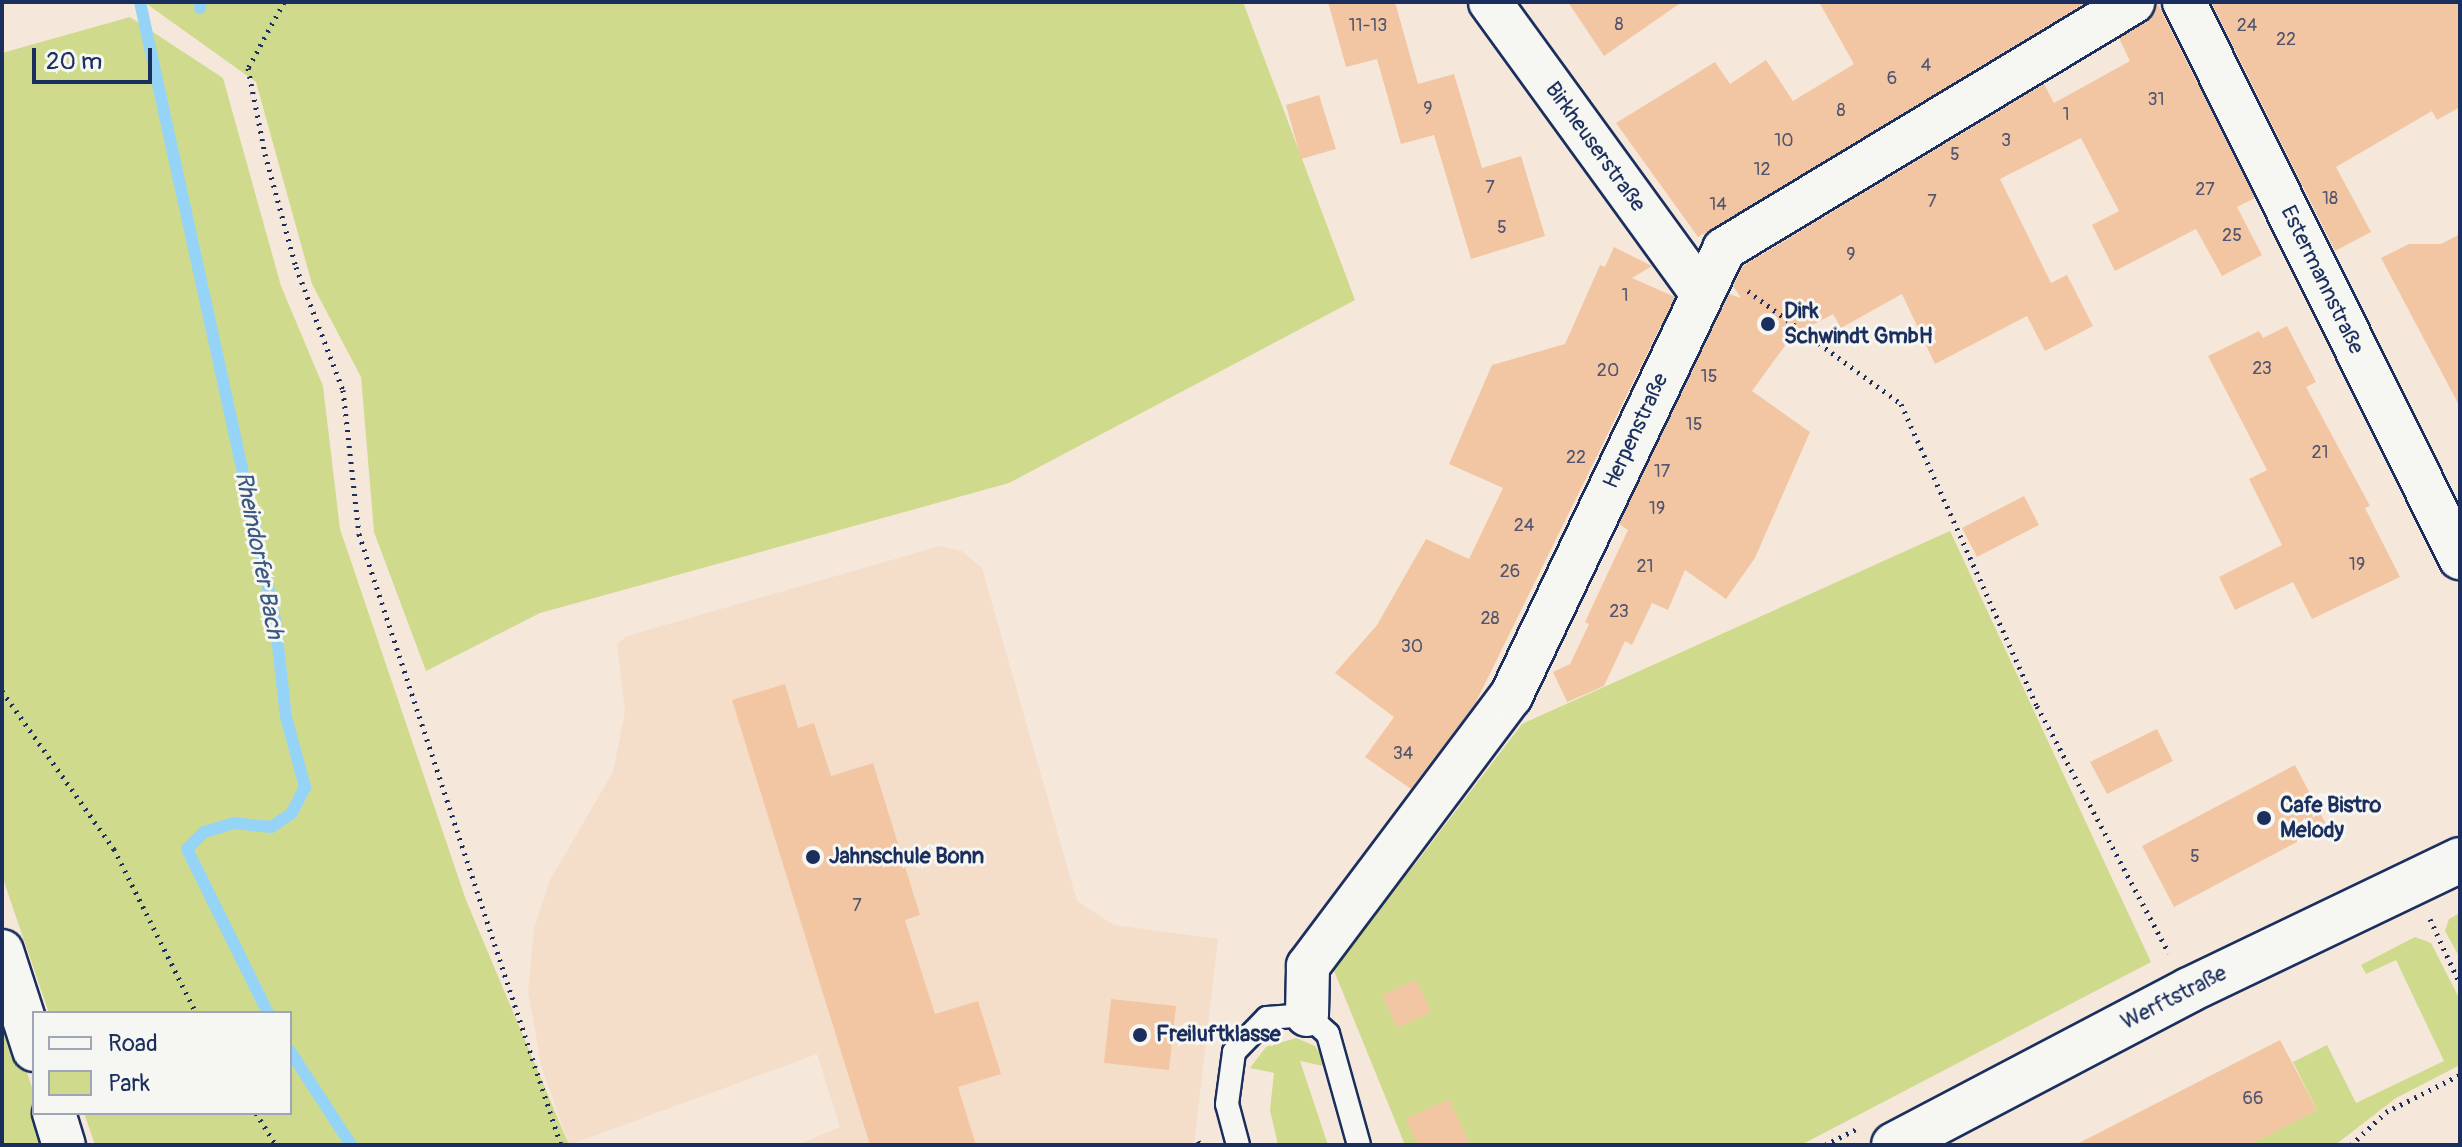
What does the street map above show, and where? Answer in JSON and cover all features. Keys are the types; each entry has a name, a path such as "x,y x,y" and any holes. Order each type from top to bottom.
{"street":[{"name":"Birkheuserstraße","path":"1490,2 1700,291"},
{"name":"Herpenstraße","path":"1307,1015 1308,966 1511,696 1700,291 1724,249 1746,232 2133,2"},
{"name":"Estermannstraße","path":"2184,2 2460,558"},
{"name":"Werftstraße","path":"1894,1145 2189,990 2460,860"},
{"path":"2,951 32,1044"},
{"path":"55,1115 64,1145"}],"lane":[{"path":"1238,1145 1227,1104 1234,1052 1267,1018 1307,1015 1328,1034 1359,1145"}],"path":[{"path":"284,2 248,68 265,154 296,267 343,390 359,534 561,1145"},
{"path":"1741,286 1901,404 2037,706 2189,990"},
{"path":"2,691 114,849 195,1011"},
{"path":"2431,921 2460,984"},
{"path":"2351,1145 2386,1112 2460,1075"},
{"path":"257,1115 276,1145"}],"shaded area":[{"name":"Jahnschule Bonn","path":"940,546 962,551 982,568 1077,901 1114,925 1218,939 1194,1145 797,1145 840,1127 817,1054 569,1145 541,1065 528,991 534,928 550,880 613,772 625,711 617,644 627,636"}],"green space":[{"path":"144,2 1243,2 1355,300 1009,483 540,613 426,671 374,532 361,377 312,284 256,82"},
{"path":"130,17 223,78 281,286 323,386 340,529 466,900 569,1145 95,1145 85,1115 292,1115 292,1011 48,1011 2,876 2,53"},
{"path":"1950,531 2151,962 1801,1145 1405,1145 1328,956 1372,899 1397,885 1416,863 1522,724"},
{"path":"2460,913 2460,958 2445,931 2449,919"},
{"path":"2415,937 2431,943 2460,1000 2460,1065 2396,1098 2335,1145 2245,1145 2317,1110 2293,1062 2327,1045 2356,1103 2444,1061 2396,960 2366,974 2361,965"},
{"path":"2,993 32,1088 32,1115 35,1115 50,1145 2,1145"},
{"path":"1296,1038 1315,1046 1328,1067 1300,1061 1328,1145 1278,1145 1270,1110 1274,1073 1250,1068 1266,1047"}],"building":[{"path":"1328,2 1395,2 1418,84 1454,74 1482,168 1521,156 1545,236 1471,259 1434,135 1401,144 1377,59 1346,67"},
{"path":"1568,2 1682,2 1604,56"},
{"path":"1819,2 2087,2 1698,237 1616,123 1715,62 1730,84 1766,60 1793,101 1854,64"},
{"path":"2157,2 2255,198 2237,207 2262,255 2222,276 2196,229 2115,271 2092,225 2119,211 2081,138 2000,179 2051,283 2067,275 2093,326 2045,351 2027,316 1935,364 1902,294 1841,328 1833,314 1792,336 1752,391 1810,432 1755,558 1726,599 1685,570 1668,610 1652,603 1632,645 1625,641 1604,686 1567,702 1553,672 1570,664 1589,624 1585,622 1628,530 1619,524 1729,294 1741,298 1733,286 1743,266 2044,84 2054,103 2130,61 2119,38 2146,22"},
{"path":"2211,2 2460,2 2460,107 2437,120 2432,111 2336,167 2371,232 2335,251"},
{"path":"1319,95 1336,149 1301,159 1286,105"},
{"path":"2460,234 2460,407 2381,258 2409,244 2441,244"},
{"path":"1614,247 1652,266 1632,278 1675,297 1475,704 1411,789 1365,757 1394,717 1335,673 1377,625 1426,539 1469,559 1503,488 1449,464 1492,365 1565,344 1600,265 1605,267"},
{"path":"2287,326 2316,382 2306,387 2370,506 2365,508 2400,577 2312,619 2293,582 2235,610 2219,577 2282,545 2249,479 2267,470 2208,356 2259,331 2263,338"},
{"path":"2024,496 2039,525 1977,557 1962,528"},
{"path":"785,684 798,728 814,723 831,776 873,763 920,915 905,920 935,1014 978,1001 1001,1074 958,1087 976,1145 870,1145 732,700"},
{"path":"2157,729 2173,761 2107,794 2090,762"},
{"path":"2295,765 2327,826 2174,907 2142,846"},
{"path":"1416,980 1431,1012 1397,1028 1382,995"},
{"name":"Freiluftklasse","path":"1111,999 1176,1006 1169,1070 1104,1063"},
{"path":"2280,1040 2317,1110 2249,1145 2075,1145"},
{"path":"1449,1099 1470,1145 1418,1145 1406,1119"}],"waterway":[{"name":"Rheindorfer Bach","path":"140,2 275,619 286,717 305,787 292,813 271,827 234,823 204,832 187,849 267,1011"},
{"path":"200,8 201,2"},
{"name":"Rheindorfer Bach","path":"292,1054 351,1145"}],"place":[{"name":"Dirk Schwindt GmbH","path":"1768,324"},
{"name":"Cafe Bistro Melody","path":"2264,818"},
{"name":"Jahnschule Bonn","path":"813,857"},
{"name":"Freiluftklasse","path":"1140,1035"}]}
